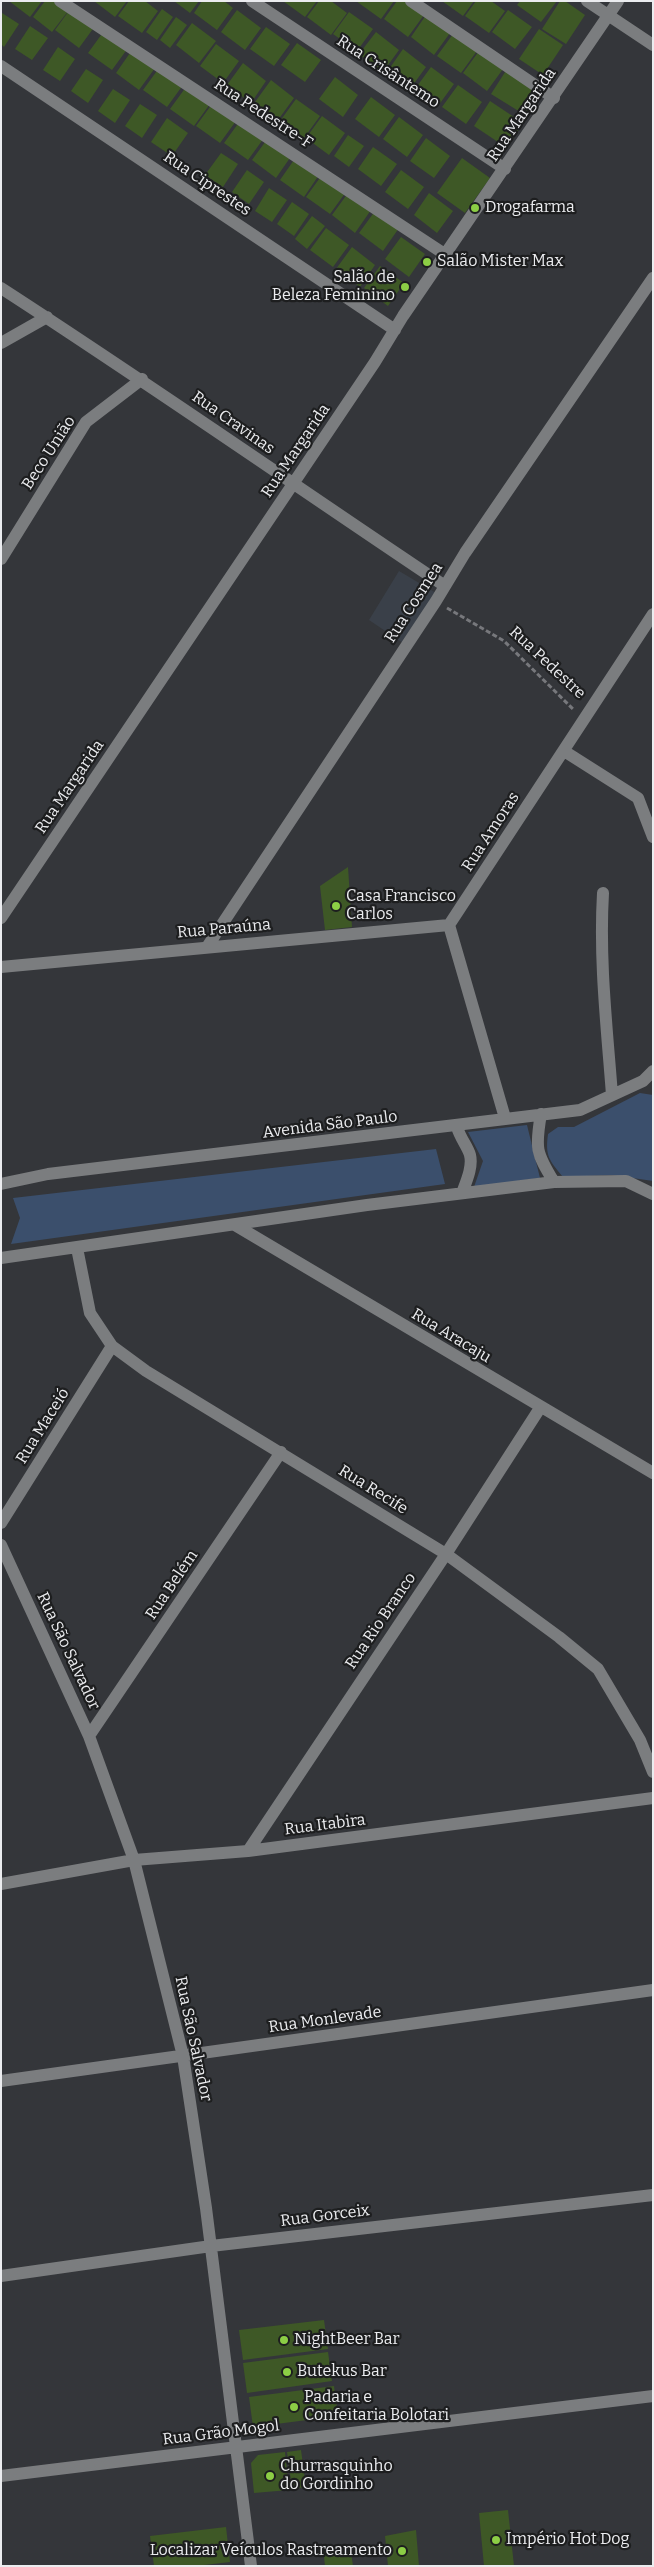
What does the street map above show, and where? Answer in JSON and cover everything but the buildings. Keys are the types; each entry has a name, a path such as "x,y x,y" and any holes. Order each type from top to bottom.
{"street":[{"name":"Rua Pedestre-F","path":"60,1 446,255"},
{"name":"Rua Crisântemo","path":"252,1 506,169"},
{"path":"411,1 554,98"},
{"path":"587,1 653,45"},
{"name":"Rua Margarida","path":"1,918 618,1"},
{"name":"Rua Ciprestes","path":"1,66 395,330"},
{"name":"Rua Cosmea","path":"207,947 436,601 464,554 649,294 653,278"},
{"name":"Rua Cravinas","path":"1,288 142,379 293,485 445,586"},
{"path":"1,343 7,335 47,318"},
{"name":"Beco União","path":"1,559 86,422 142,379"},
{"name":"Rua Amoras","path":"449,925 653,614"},
{"path":"564,751 638,798 653,837"},
{"path":"603,894 601,926 604,999 612,1095"},
{"path":"449,925 506,1118"},
{"name":"Rua Paraúna","path":"1,967 449,925"},
{"name":"Avenida São Paulo","path":"1,1184 48,1174 457,1127 506,1118 580,1110 612,1095 648,1082 653,1071"},
{"path":"542,1114 536,1144 543,1165 554,1182"},
{"path":"457,1127 460,1139 470,1155 469,1176 462,1193"},
{"path":"1,1258 462,1193 554,1182 626,1182 653,1194"},
{"name":"Rua Aracaju","path":"234,1225 540,1408 653,1473"},
{"name":"Rua Recife","path":"77,1248 90,1313 112,1346 146,1371 446,1554 559,1637 598,1669 640,1740 653,1772"},
{"name":"Rua Maceió","path":"1,1523 112,1346"},
{"name":"Rua Rio Branco","path":"248,1851 446,1554 540,1408"},
{"name":"Rua Belém","path":"89,1736 281,1452"},
{"name":"Rua São Salvador","path":"1,1545 89,1736 134,1860 183,2056 211,2246 252,2566"},
{"name":"Rua Itabira","path":"1,1884 134,1860 248,1851 653,1798"},
{"name":"Rua Monlevade","path":"1,2080 653,1990"},
{"name":"Rua Gorceix","path":"1,2276 211,2246 653,2195"},
{"name":"Rua Grão Mogol","path":"1,2476 653,2396"}],"path":[{"name":"Rua Pedestre","path":"436,601 504,641 584,719"}],"shaded area":[{"path":"399,571 436,593 403,643 369,620"},
{"path":"640,1093 653,1095 653,1181 612,1175 563,1177 549,1157 547,1148 548,1134 558,1127 574,1127"},
{"path":"527,1125 540,1178 474,1187 483,1161 468,1132"},
{"path":"436,1149 445,1184 11,1244 20,1218 13,1198"}],"place":[{"name":"Drogafarma","path":"475,208"},
{"name":"Salão Mister Max","path":"427,262"},
{"name":"Salão de Beleza Feminino","path":"405,287"},
{"name":"Casa Francisco Carlos","path":"336,906"},
{"name":"NightBeer Bar","path":"284,2340"},
{"name":"Butekus Bar","path":"287,2372"},
{"name":"Padaria e Confeitaria Bolotari","path":"294,2407"},
{"name":"Churrasquinho do Gordinho","path":"270,2476"},
{"name":"Império Hot Dog","path":"496,2540"},
{"name":"Localizar Veículos Rastreamento","path":"402,2551"}]}
